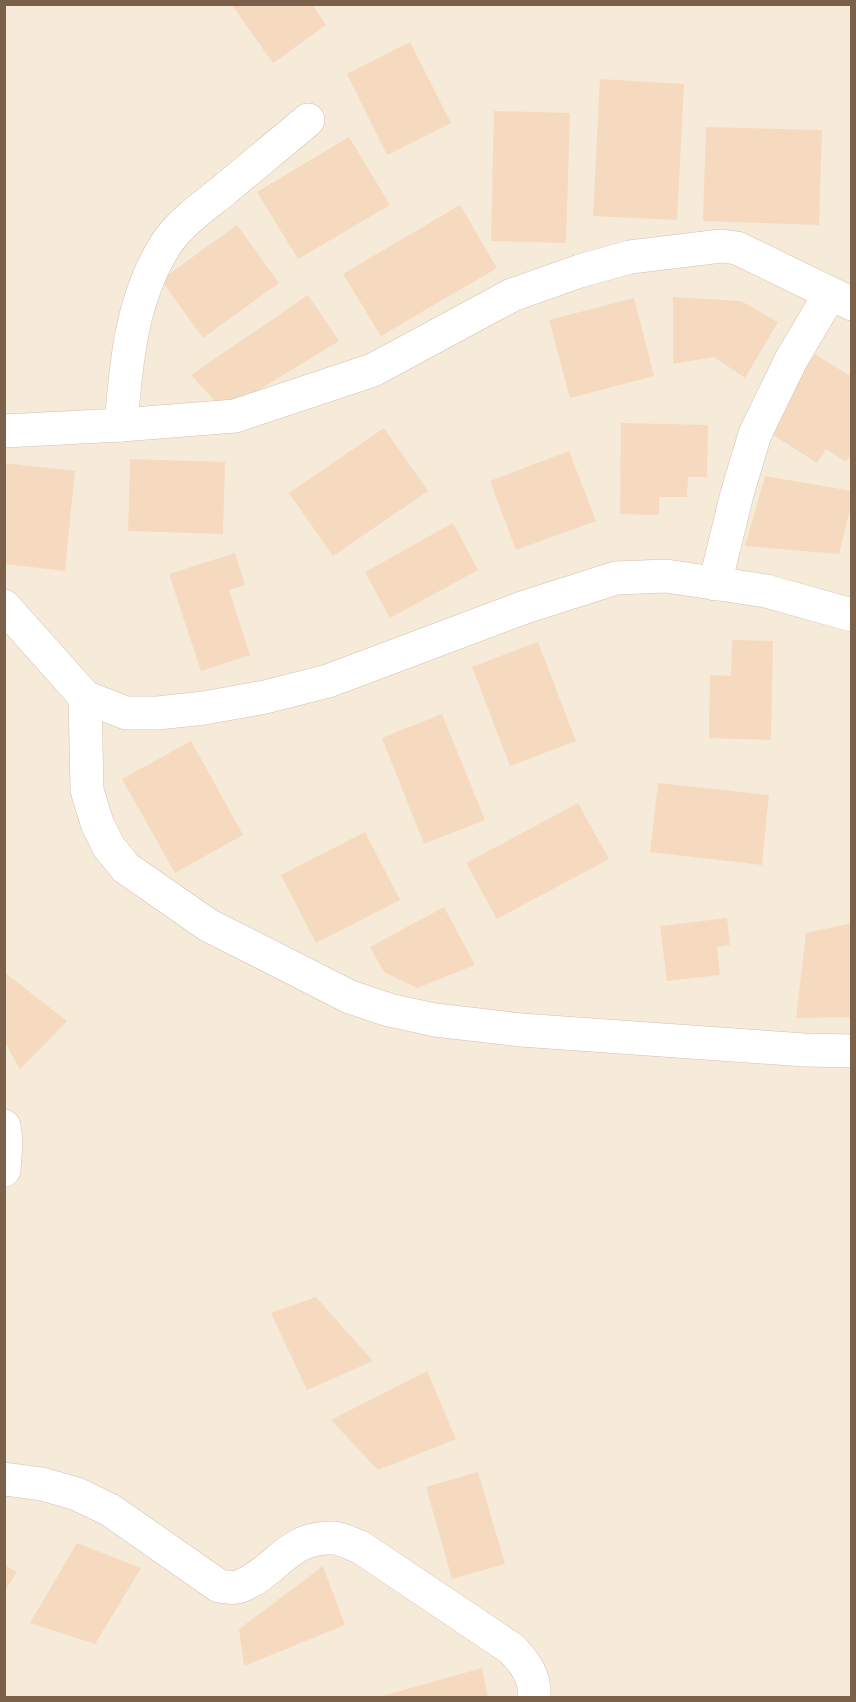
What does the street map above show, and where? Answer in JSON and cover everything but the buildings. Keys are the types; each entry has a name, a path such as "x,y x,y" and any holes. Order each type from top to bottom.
{"street":[{"path":"121,425 125,369 133,324 151,271 167,243 187,220 308,120"},
{"path":"4,431 235,416 373,370 512,295 580,271 630,257 721,246 737,248 841,299 791,360 755,434 736,494 714,584"},
{"path":"4,606 85,697 126,712 158,713 265,698 328,681 525,607 616,578 666,576 766,591 852,615"},
{"path":"85,697 87,790 97,823 109,847 126,868 208,926 350,997 388,1010 435,1020 521,1030 805,1050 852,1051"},
{"path":"4,1126 4,1170"},
{"path":"4,1479 42,1484 77,1494 110,1510 219,1586 230,1588 241,1586 308,1540 334,1538 360,1547 512,1648 527,1666 535,1687 534,1698"}],"shaded area":[{"path":"5,5 851,5 851,1697 5,1697"}]}
